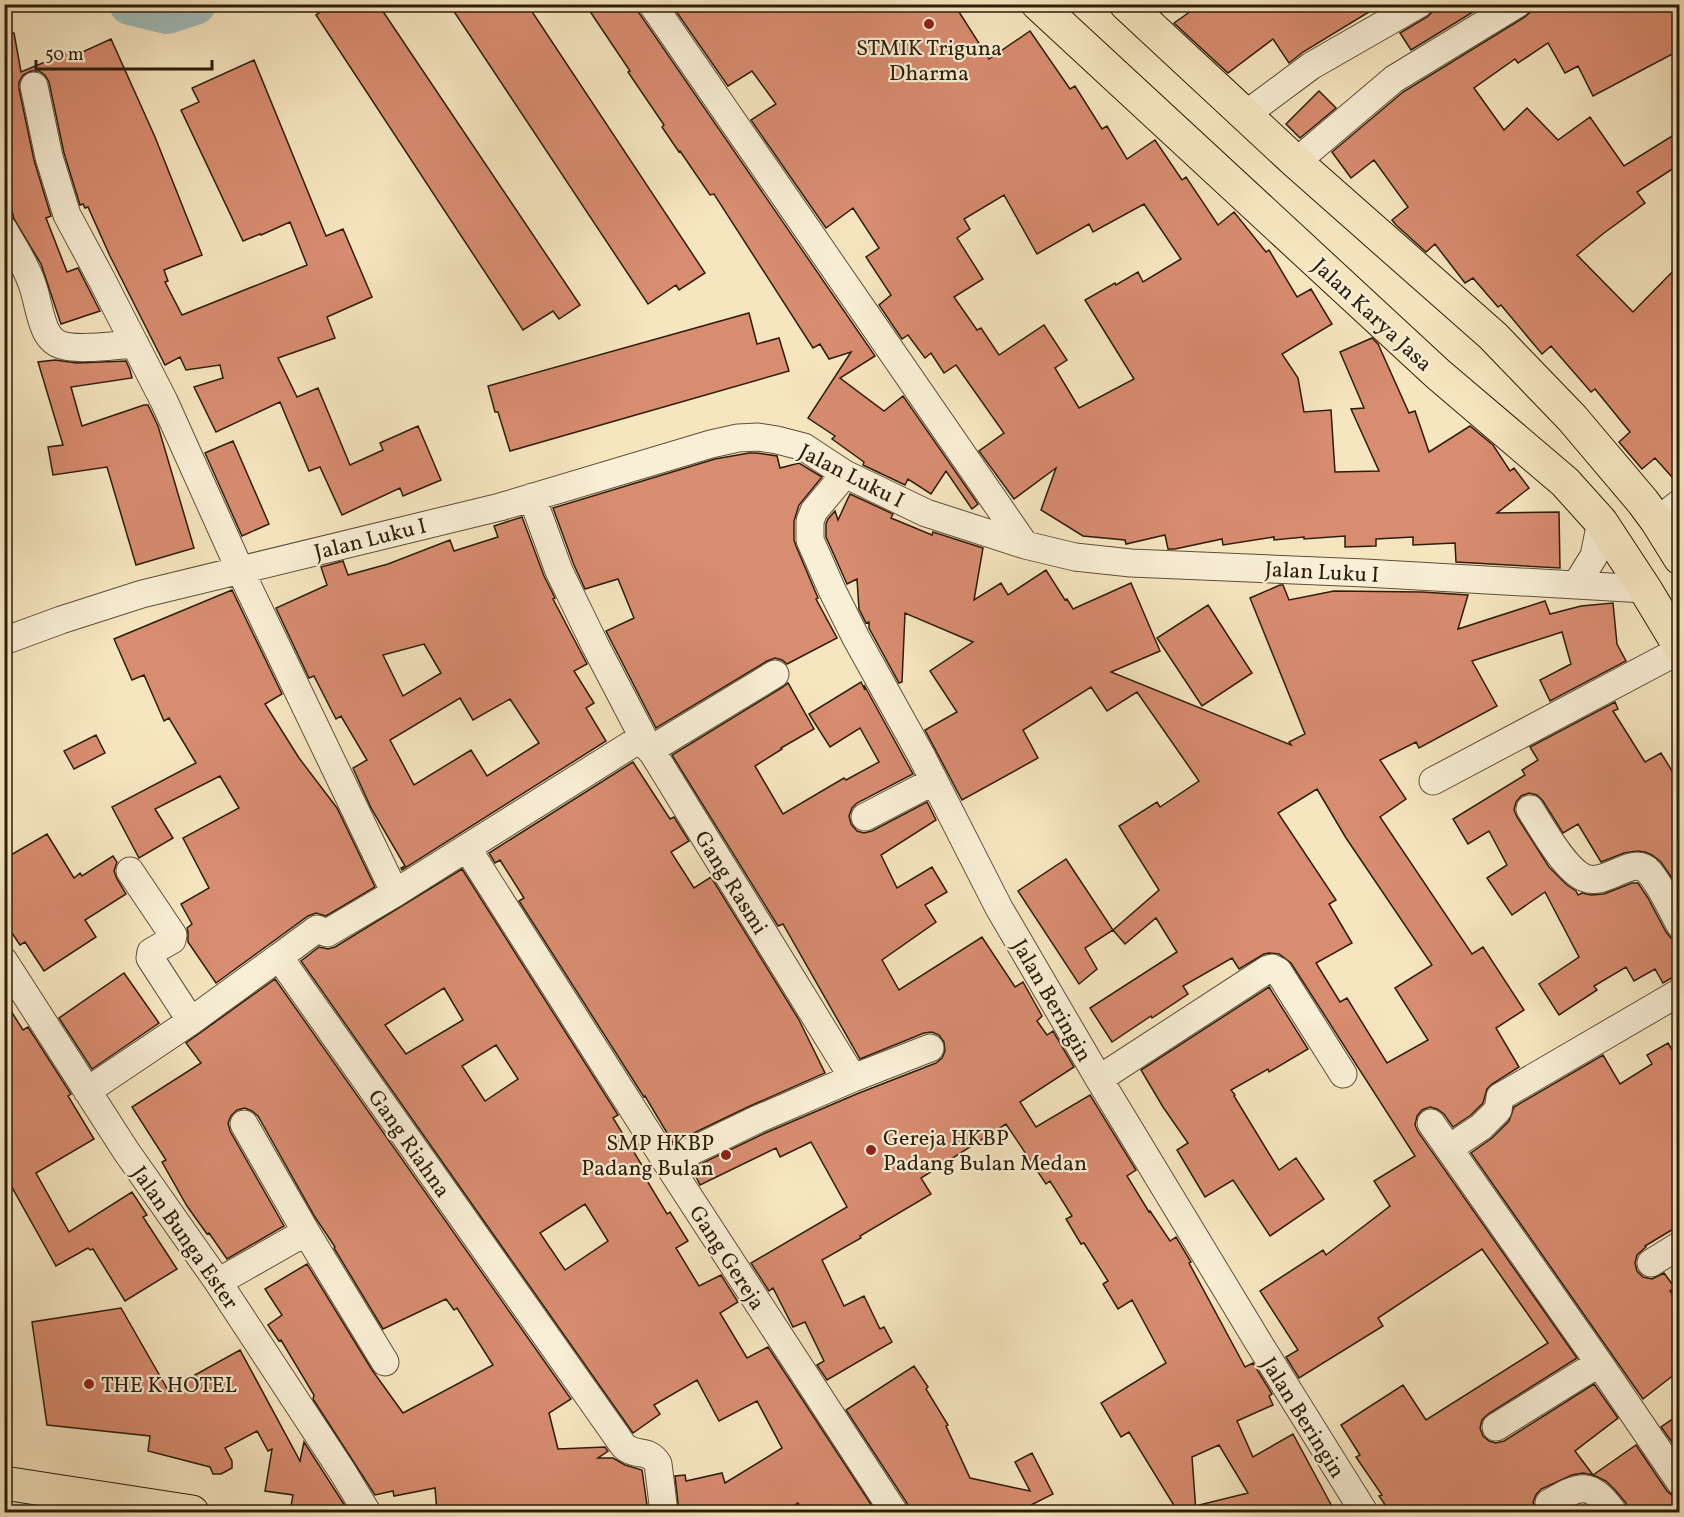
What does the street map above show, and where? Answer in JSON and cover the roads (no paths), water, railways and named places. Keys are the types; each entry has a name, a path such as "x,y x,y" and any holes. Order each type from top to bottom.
{"main road":[{"name":"Jalan Karya Jasa","path":"1038,4 1438,374 1565,482 1601,522 1645,589 1680,649"},
{"path":"1136,7 1245,115 1493,336 1572,418 1643,502 1668,512 1680,558"},
{"path":"4,1483 192,1512"}],"street":[{"path":"652,4 1025,545"},
{"path":"1245,115 1311,66 1419,4"},
{"path":"1296,162 1394,79 1516,4"},
{"path":"34,86 49,157 67,215 164,401 240,570 395,893"},
{"path":"4,230 27,269 47,335 60,345 73,347 135,344"},
{"name":"Jalan Luku I","path":"4,641 142,594 489,509 711,444 758,436 804,447 845,474 926,513 1025,545 1075,557 1131,564 1365,573 1645,589"},
{"name":"Jalan Beringin","path":"845,474 814,511 810,521 810,540 832,590 999,908 1260,1345 1364,1512"},
{"name":"Gang Rasmi","path":"532,497 559,571 596,648 647,743 853,1078"},
{"path":"1576,585 1594,556 1601,522"},
{"path":"1433,781 1680,649"},
{"path":"87,1091 191,1022 317,929 327,933 647,743 775,674"},
{"path":"865,817 934,781"},
{"path":"1530,809 1566,863 1579,875 1594,880 1605,878 1630,867 1644,867 1654,879 1680,925"},
{"name":"Gang Gereja","path":"467,848 667,1163 894,1512"},
{"path":"130,871 173,934 172,939 152,952 150,958 191,1022"},
{"name":"Gang Riahna","path":"279,957 618,1438 626,1448 651,1455 655,1459 658,1464 664,1512"},
{"name":"Jalan Bunga Ester","path":"4,961 126,1151 218,1282 367,1512"},
{"path":"1099,1078 1272,968 1278,971 1343,1074"},
{"path":"1460,1141 1481,1127 1498,1110 1500,1097 1680,992"},
{"path":"667,1163 756,1120 930,1048"},
{"path":"1431,1123 1680,1482"},
{"path":"244,1124 385,1362"},
{"path":"218,1282 306,1232"},
{"path":"1651,1263 1680,1245"},
{"path":"1496,1427 1599,1363"},
{"path":"1549,1503 1570,1490 1582,1488 1591,1490 1613,1512"}],"waterway":[{"path":"130,4 167,13 195,4"}],"place":[{"name":"STMIK Triguna Dharma","path":"929,24"},
{"name":"Gereja HKBP Padang Bulan Medan","path":"871,1150"},
{"name":"SMP HKBP Padang Bulan","path":"726,1155"},
{"name":"THE K HOTEL","path":"89,1384"}]}
